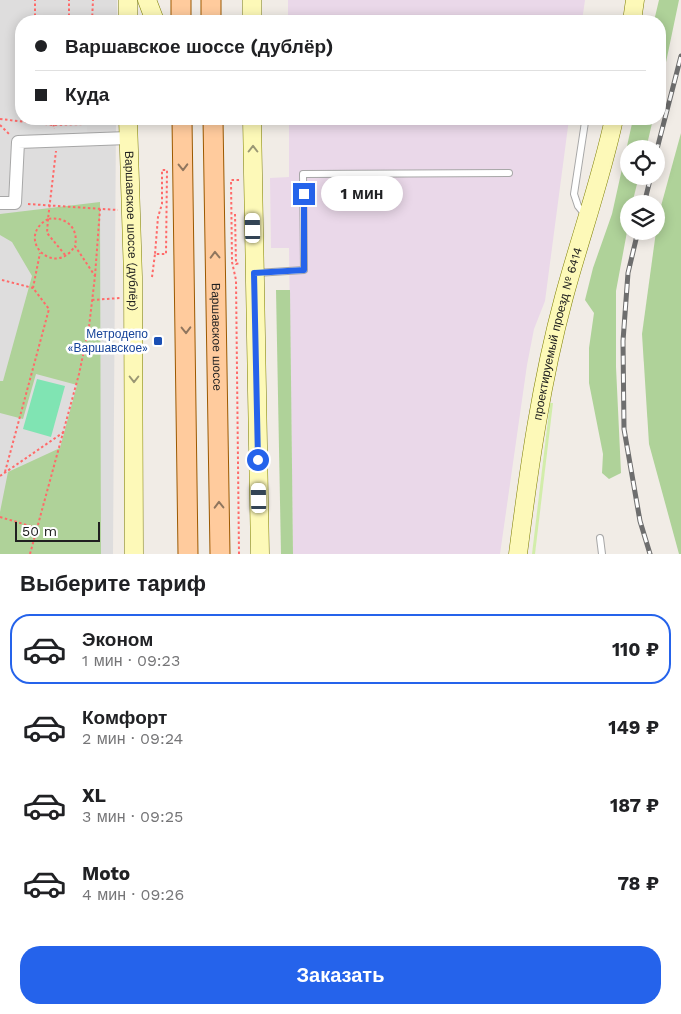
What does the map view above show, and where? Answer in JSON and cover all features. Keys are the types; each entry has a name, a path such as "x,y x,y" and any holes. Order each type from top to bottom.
{"main road":[{"path":"128,0 128,15"},
{"path":"147,0 153,15"},
{"path":"181,0 181,15"},
{"path":"211,0 212,15"},
{"path":"252,0 252,15"},
{"path":"633,15 635,0"},
{"name":"Варшавское шоссе (дублёр)","path":"122,125 128,138 133,277 134,554"},
{"path":"182,125 188,554"},
{"name":"Варшавское шоссе","path":"213,125 220,554"},
{"path":"252,125 260,554"},
{"name":"проектируемый проезд № 6414","path":"518,554 534,437 547,367 564,297 588,219 612,125"}],"street":[{"path":"0,203 15,203 18,142 128,138"}],"lane":[{"path":"585,125 574,194 578,206 588,219"},
{"path":"254,273 304,270 304,174 509,173"},
{"path":"600,538 602,554"}],"path":[{"path":"35,15 36,0"},
{"path":"69,0 69,15"},
{"path":"92,15 93,0"},
{"path":"0,118 15,120"},
{"path":"0,125 3,129"},
{"path":"53,125 57,141 47,233 66,256"},
{"path":"152,277 158,217 162,204 162,170 166,170 166,254 155,254"},
{"path":"234,180 232,180 236,264"},
{"path":"15,203 118,210"},
{"path":"30,554 65,431 89,327 100,208"},
{"path":"234,215 239,215"},
{"path":"234,215 232,262 236,280 239,554"},
{"path":"48,219 62,219 72,226 76,239 74,246 66,256 52,259 40,253 35,234 42,222 48,219"},
{"path":"74,246 95,276"},
{"path":"33,288 40,253"},
{"path":"2,280 33,288 50,309 6,472"},
{"path":"92,300 123,298"},
{"path":"0,476 65,431"},
{"path":"0,517 37,528"}],"shaded area":[{"path":"0,0 117,0 117,15 15,15 15,125 116,125 113,554 0,554"},
{"path":"288,0 585,0 583,15 288,15"},
{"path":"289,125 568,125 545,301 534,329 527,365 500,554 293,554 289,248 271,248 270,178 289,177"},
{"path":"87,126 88,137 20,140 20,130"}],"green space":[{"path":"659,0 679,0 666,62 666,15 655,15"},
{"path":"632,125 652,125 648,140 628,140"},
{"path":"681,133 681,554 679,554 649,444 642,334 655,240 665,240 664,195"},
{"path":"620,178 620,185 637,185 634,195 620,195 620,240 625,240 616,291 616,367 621,473 609,479 602,473 603,454 589,383 589,348 594,313 585,300 593,268 612,214"},
{"path":"100,202 101,554 0,554 0,512 8,472 60,448 77,385 36,374 23,419 0,413 0,381 3,381 32,276 12,242 0,235 0,214"},
{"path":"276,290 290,290 293,554 281,554"},
{"path":"37,379 65,386 51,437 23,429"},
{"path":"550,403 553,403 535,554 532,554"}],"railway":[{"path":"666,114 681,56"},
{"path":"659,140 663,125"},
{"path":"646,195 649,185"},
{"path":"636,240 628,273 623,341 624,429 640,521 650,554"}],"place":[{"name":"Метродепо «Варшавское»","path":"158,341"}],"route":[{"path":"258,460 254,273 304,270 304,194"}]}
